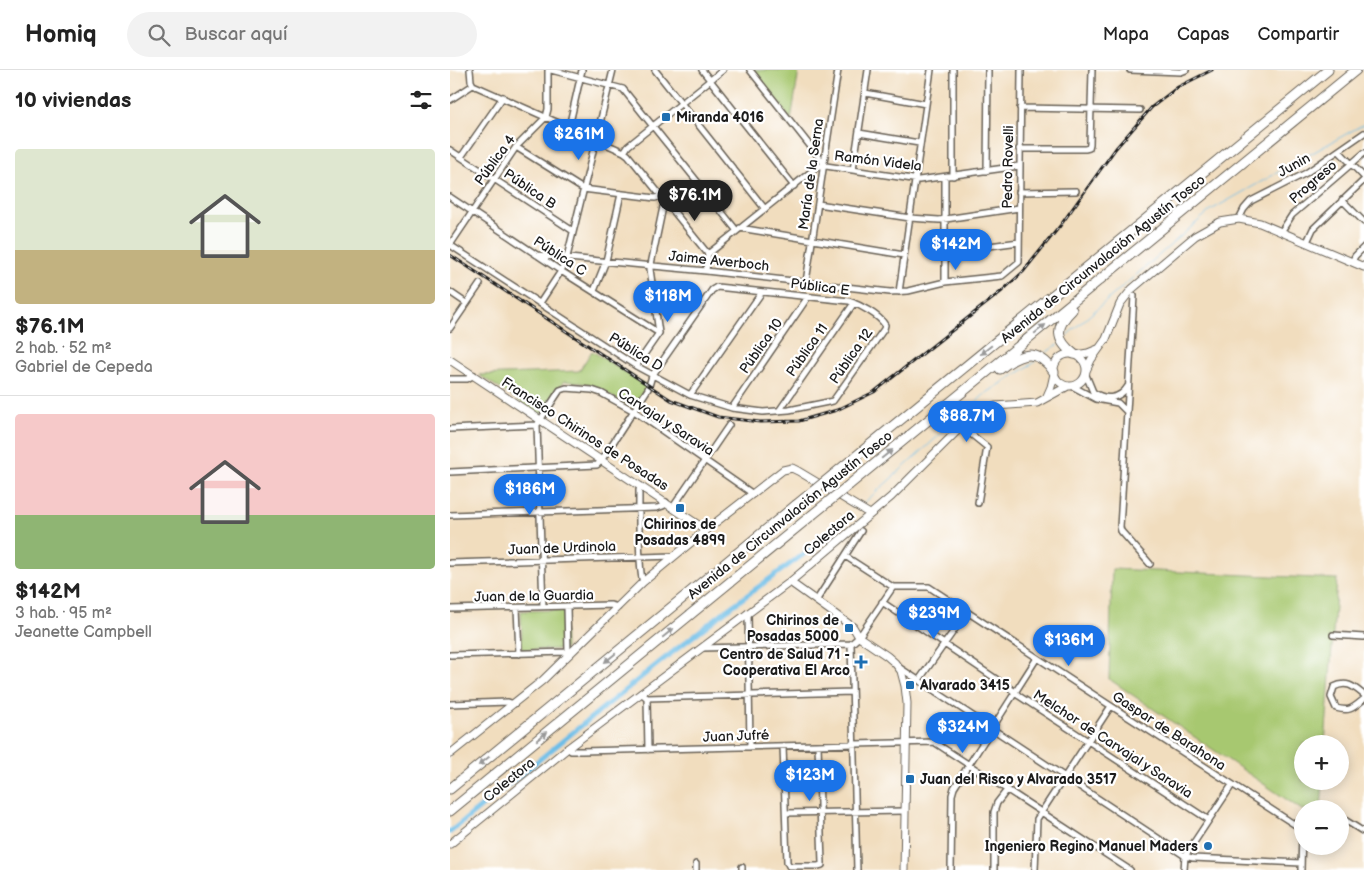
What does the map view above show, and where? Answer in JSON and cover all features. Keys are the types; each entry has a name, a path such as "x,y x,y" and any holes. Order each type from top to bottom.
{"highway":[{"name":"Avenida de Circunvalación Agustín Tosco","path":"450,811 1218,182 1352,75 1364,70"},
{"name":"Avenida de Circunvalación Agustín Tosco","path":"450,789 1179,192 1201,168 1322,72"},
{"path":"1075,354 1066,348 1060,337 1060,327 1064,318 1178,222 1202,196"},
{"path":"940,410 967,395 1003,366 1018,357 1027,355 1038,356 1048,363 1054,373"}],"main road":[{"path":"870,514 891,497 972,416 987,408 1002,404 1032,404 1080,383 1091,360 1106,340 1120,304 1137,284 1177,249 1202,231 1220,222 1239,219 1260,223 1364,267"},
{"path":"1045,398 1051,387 1055,364 1060,358 1066,354 1088,353 1100,348"},
{"path":"1075,354 1084,361 1086,373"},
{"name":"Francisco Chirinos de Posadas","path":"450,360 539,422 666,502 706,530"},
{"path":"1054,373 1058,381 1070,386"},
{"name":"Colectora","path":"450,754 514,704 674,556 779,473 792,468 870,514 790,582 699,648 644,696 568,748 450,844"},
{"path":"790,582 853,626 859,637 888,656 899,668 905,686 907,703 904,870"}],"street":[{"path":"470,70 472,83"},
{"path":"546,117 550,70 609,84 625,90 739,230 904,255"},
{"path":"569,127 582,70"},
{"path":"540,303 561,271 567,257 613,70"},
{"path":"655,70 765,209"},
{"path":"702,70 794,186"},
{"path":"624,152 628,146 723,70"},
{"name":"Ramón Videla","path":"750,70 823,165 914,180 1019,166"},
{"name":"María de la Serna","path":"806,282 838,70"},
{"path":"853,170 868,70"},
{"path":"899,292 931,70"},
{"path":"953,70 953,176"},
{"path":"987,171 988,70"},
{"name":"Pedro Rovelli","path":"1018,263 1020,70"},
{"path":"1019,149 1087,149 1090,144 1092,70"},
{"path":"1130,70 1185,71"},
{"path":"472,83 595,138 628,155 708,254 706,271"},
{"path":"450,100 472,83"},
{"path":"865,93 926,104"},
{"path":"461,157 502,98"},
{"path":"1020,108 1140,110"},
{"name":"Pública 4","path":"450,245 516,147 546,117"},
{"name":"Junin","path":"1239,219 1244,209 1251,202 1306,173 1364,133"},
{"path":"859,134 919,143"},
{"path":"516,147 583,189 658,198 662,196"},
{"name":"Pública B","path":"450,150 573,231"},
{"path":"1306,242 1312,228 1364,178 1339,151"},
{"name":"Progreso","path":"1281,232 1292,216 1364,153"},
{"path":"708,254 817,167 823,165"},
{"path":"945,177 945,282"},
{"path":"1019,192 1076,191"},
{"path":"594,291 606,260 622,194"},
{"name":"Pública C","path":"450,197 659,333"},
{"path":"1342,200 1364,222"},
{"path":"636,366 659,333 651,265 663,207 667,203"},
{"path":"818,204 910,218 945,219 1019,208"},
{"path":"945,252 1019,242"},
{"name":"Pública D","path":"450,245 636,366 690,395 732,408 753,412 779,411 832,401"},
{"path":"1352,262 1364,247"},
{"name":"Jaime Averboch","path":"537,255 606,260 899,292 945,282 1002,276 1018,263"},
{"path":"450,328 480,284"},
{"name":"Pública E","path":"652,376 712,290 717,287 841,300 854,303 884,323"},
{"path":"450,292 466,303"},
{"path":"690,395 762,292"},
{"path":"1134,296 1120,527 1150,564"},
{"name":"Pública 10","path":"732,408 808,297"},
{"name":"Pública 11","path":"779,411 854,303"},
{"name":"Pública 12","path":"832,401 884,329 884,323"},
{"path":"1086,373 1093,392 1103,397 1112,398 1119,396 1128,386"},
{"path":"450,379 467,379 474,375"},
{"path":"450,472 593,466 601,461 634,411 648,389 652,376"},
{"path":"1070,386 1096,399 1118,403 1127,412"},
{"name":"Carvajal y Saravia","path":"539,422 560,390 566,388 598,392 634,411 753,494"},
{"path":"450,429 539,422 538,469 543,607"},
{"path":"673,507 729,425"},
{"path":"961,426 986,447 978,503"},
{"path":"641,486 639,490 640,557 641,576 644,582"},
{"path":"450,515 660,508 666,502"},
{"path":"816,601 861,531"},
{"name":"Juan de Urdinola","path":"450,563 674,556"},
{"path":"699,648 851,644 859,637 893,587 845,556"},
{"name":"Gaspar de Barahona","path":"893,587 929,587 1294,826"},
{"name":"Melchor de Carvajal y Saravia","path":"882,602 1209,820"},
{"path":"450,656 569,654 567,606"},
{"name":"Juan de la Guardia","path":"450,609 567,606 618,607"},
{"path":"517,608 518,654"},
{"path":"919,680 966,612"},
{"path":"748,613 750,747"},
{"path":"1333,635 1364,637"},
{"path":"851,644 857,870"},
{"path":"951,870 952,791 1037,658"},
{"path":"899,668 1185,856 1193,858 1301,863"},
{"path":"1340,684 1351,685 1364,697 1353,708 1344,710 1336,708 1331,697 1334,687 1340,684"},
{"path":"648,750 644,696 748,696 852,692"},
{"path":"450,704 508,702 514,704"},
{"path":"1035,870 1036,822 1111,706"},
{"name":"Juan Jufré","path":"568,748 571,751 648,750 934,742 1130,870"},
{"path":"783,746 788,865 818,866 822,865 822,863 818,745"},
{"path":"1184,870 1185,856 1232,785"},
{"path":"994,870 994,812 996,803 1007,790"},
{"path":"786,813 905,810"},
{"path":"1349,823 1364,832"},
{"path":"1301,855 1301,870"}],"green space":[{"path":"752,70 799,70 791,120"},
{"path":"592,351 648,386 633,408 588,384 564,381 540,415 479,375 579,371"},
{"path":"1112,569 1337,579 1326,735 1294,735 1294,790 1322,790 1322,800 1294,800 1294,805 1109,679"},
{"path":"564,610 565,649 522,650 521,611"}],"waterway":[{"path":"1067,335 1211,210 1364,124"},
{"path":"1047,352 1057,345"},
{"path":"864,503 985,394 1035,362"},
{"path":"450,832 655,666 724,612 812,548 849,516"}],"railway":[{"path":"450,255 671,400 718,417 760,422 799,421 837,410 874,392 1002,291 1023,272 1060,226 1116,148 1152,107 1178,87 1212,70"}],"place":[{"name":"Miranda 4016","path":"666,117"},
{"name":"Chirinos de Posadas 4899","path":"680,508"},
{"name":"Chirinos de Posadas 5000","path":"849,628"},
{"name":"Centro de Salud 71 - Cooperativa El Arco","path":"861,662"},
{"name":"Alvarado 3415","path":"910,685"},
{"name":"Juan del Risco y Alvarado 3517","path":"910,779"},
{"name":"Ingeniero Regino Manuel Maders","path":"1208,846"}]}
